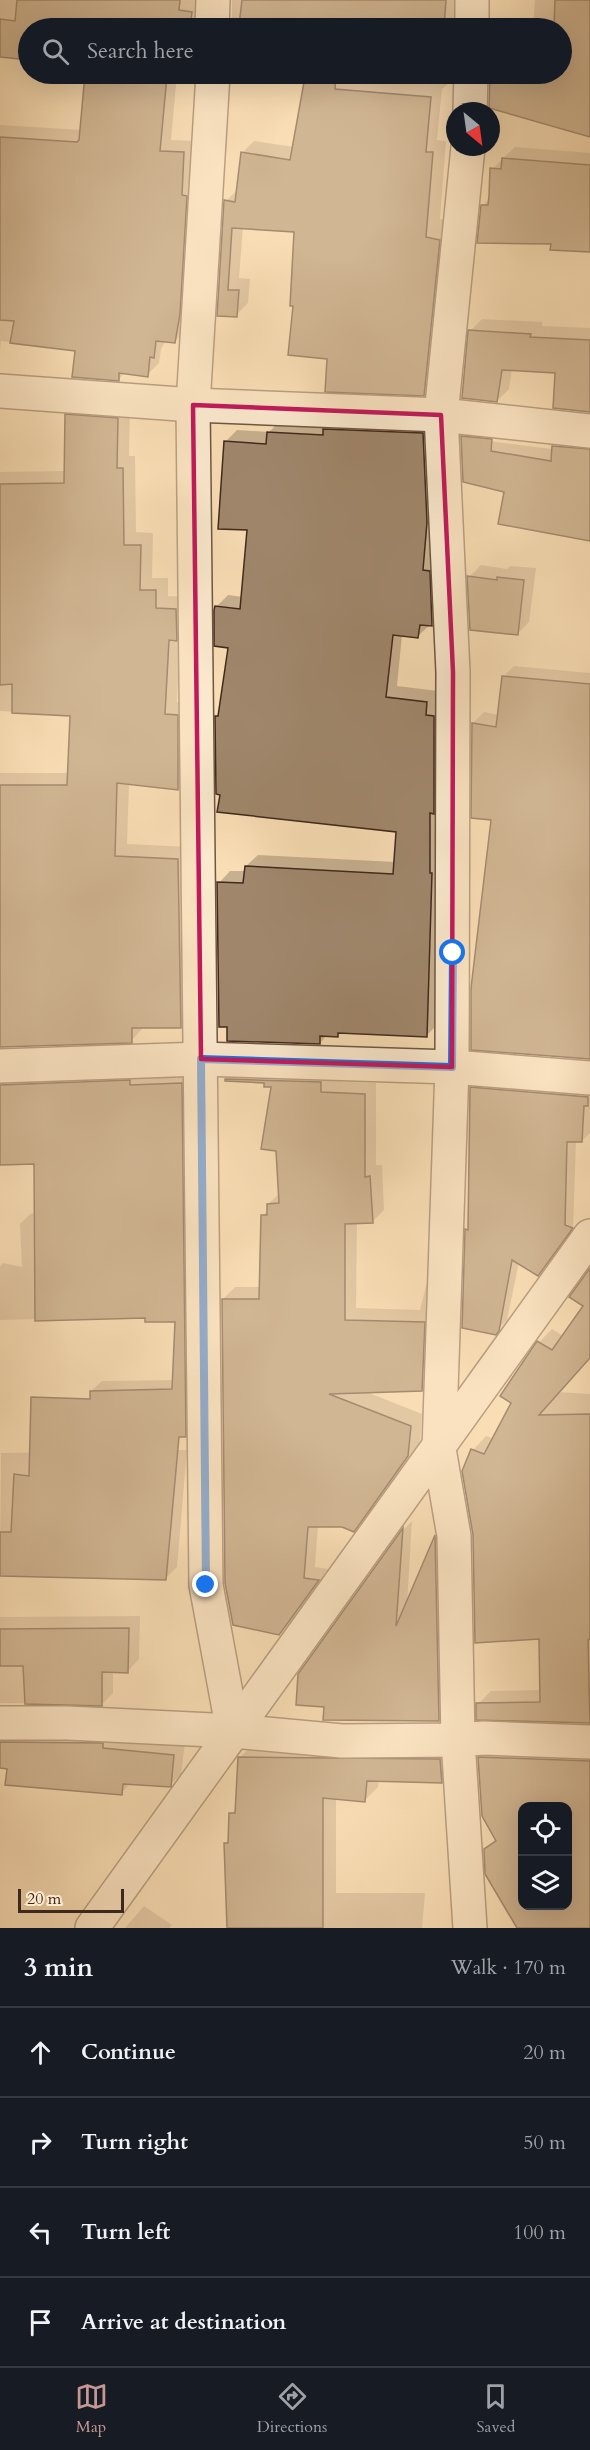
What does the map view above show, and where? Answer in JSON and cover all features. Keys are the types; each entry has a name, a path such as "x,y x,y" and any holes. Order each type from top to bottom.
{"street":[{"path":"212,18 213,0"},
{"path":"472,0 472,18"},
{"path":"214,84 193,405 206,1585 233,1731"},
{"path":"470,102 471,84"},
{"path":"467,156 441,415 453,672 452,1067 438,1449 454,1536 458,1740 470,1928"},
{"path":"0,391 193,405 441,415 590,431"},
{"path":"0,1066 201,1059 452,1067 590,1078"},
{"path":"92,1928 590,1236"},
{"path":"0,1723 68,1723 233,1731 342,1741 484,1738 590,1742"}],"highlighted area":[{"path":"193,405 441,415 453,672 452,1067 201,1059"}],"building":[{"path":"17,0 180,0 179,10 192,12 191,18 18,18 18,59 0,57 0,19 15,21"},
{"path":"242,0 446,0 445,18 240,18"},
{"path":"555,0 590,0 590,137 500,111 500,102 489,102 490,84 572,84 572,18 554,18"},
{"path":"84,84 166,84 160,151 184,152 182,195 187,196 180,314 175,343 156,341 154,358 150,357 148,377 119,373 119,381 72,377 75,351 10,343 14,321 0,320 0,137 77,142"},
{"path":"304,84 335,84 335,89 431,97 426,152 433,152 426,237 440,240 424,396 325,392 327,359 288,355 293,306 290,306 294,232 232,228 228,290 239,290 237,317 217,316 224,200 235,202 241,152 290,160"},
{"path":"502,158 590,165 590,252 550,250 551,244 477,243 481,205 488,205 490,168 501,169"},
{"path":"468,330 531,334 530,337 590,340 590,412 553,408 555,373 502,370 497,402 462,398"},
{"path":"65,414 118,418 117,468 123,468 124,545 141,545 140,590 156,590 156,608 176,609 177,641 169,640 165,714 178,715 178,790 117,783 115,856 178,859 181,1028 132,1028 132,1043 0,1047 0,785 67,785 70,716 12,713 12,684 0,685 0,484 64,483"},
{"path":"323,429 423,433 427,522 423,570 430,571 432,626 420,625 418,638 393,635 386,697 427,702 426,715 434,716 434,814 430,813 430,873 432,873 427,1037 338,1033 338,1037 320,1036 320,1044 227,1041 227,1027 219,1027 217,882 243,883 245,866 393,874 396,832 217,812 220,795 216,794 215,716 218,716 228,648 214,646 214,610 215,606 240,609 247,530 218,529 224,441 266,444 267,432 323,435"},
{"path":"461,436 492,439 491,451 551,461 552,446 590,449 590,541 498,524 504,492 463,482"},
{"path":"467,576 497,580 497,577 524,580 518,635 470,630"},
{"path":"502,676 590,684 590,1059 471,1050 471,988 491,820 471,818 472,723 496,727"},
{"path":"225,1079 321,1082 321,1092 365,1094 365,1177 370,1176 373,1223 345,1224 345,1320 425,1322 422,1391 329,1394 411,1426 408,1456 354,1532 342,1527 308,1527 304,1578 319,1580 279,1635 233,1625 225,1583 222,1299 259,1299 261,1215 267,1215 267,1204 279,1203 276,1151 261,1149 271,1087 264,1087 264,1083 225,1081"},
{"path":"130,1080 130,1085 182,1083 186,1437 179,1437 166,1580 0,1576 0,1532 11,1532 14,1474 29,1476 31,1397 90,1399 90,1391 172,1389 175,1322 145,1322 145,1318 35,1321 34,1164 0,1165 0,1085"},
{"path":"470,1087 588,1097 588,1106 584,1106 582,1142 567,1142 565,1225 573,1228 538,1276 512,1260 499,1331 496,1335 462,1328 465,1229 468,1230"},
{"path":"590,1268 590,1358 539,1415 590,1414 590,1639 588,1640 590,1723 476,1720 476,1703 540,1702 539,1639 475,1643 473,1535 462,1471 471,1449 484,1454 511,1403 500,1396 537,1341 552,1350 583,1306 569,1297"},
{"path":"403,1528 396,1626 435,1535 439,1721 323,1720 324,1707 296,1705 298,1674"},
{"path":"129,1628 128,1673 102,1672 102,1706 25,1704 23,1666 0,1666 0,1629"},
{"path":"0,1742 103,1743 103,1748 174,1755 171,1787 123,1784 122,1795 5,1785 7,1769 0,1768"},
{"path":"238,1757 440,1759 442,1783 367,1781 365,1802 323,1798 323,1928 227,1928 224,1843 228,1843 229,1813 235,1813"},
{"path":"478,1757 590,1761 590,1928 517,1928 485,1874 484,1849 496,1841 482,1816"}],"route":[{"path":"206,1585 201,1059 452,1067 453,953"}]}
